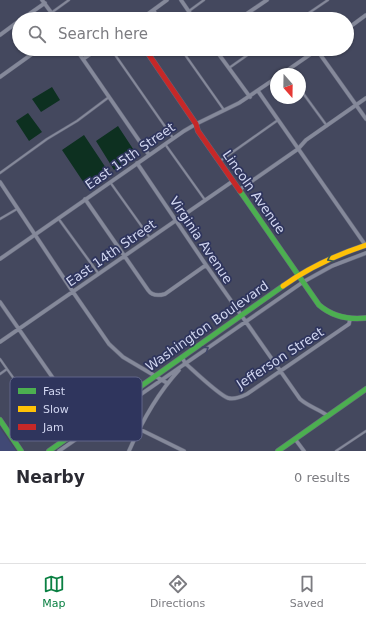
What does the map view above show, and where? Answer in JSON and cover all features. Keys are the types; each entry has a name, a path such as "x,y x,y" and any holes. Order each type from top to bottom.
{"street":[{"path":"151,12 167,0"},
{"path":"181,0 188,11"},
{"path":"249,12 267,0"},
{"path":"31,12 43,2 50,12"},
{"path":"354,24 366,15"},
{"path":"0,35 12,26"},
{"path":"0,76 29,56"},
{"path":"81,56 149,155"},
{"path":"83,59 88,56"},
{"name":"Lincoln Avenue","path":"150,56 196,124 198,131 319,305 331,314 350,319 366,318"},
{"path":"220,56 250,97"},
{"path":"293,68 309,56"},
{"path":"323,56 366,119"},
{"name":"East 15th Street","path":"0,259 173,138 196,124 250,97 270,82"},
{"path":"258,91 366,245"},
{"path":"239,190 366,98"},
{"name":"Virginia Avenue","path":"137,163 206,266 300,399 312,408 321,410 328,416"},
{"name":"East 14th Street","path":"0,342 233,181"},
{"path":"0,182 34,235 105,339 123,357 167,383"},
{"path":"85,199 152,294 165,294 206,266"},
{"name":"Washington Boulevard","path":"142,385 299,275 342,253 366,245"},
{"name":"Washington Boulevard","path":"142,394 303,282 332,266 366,253"},
{"path":"0,302 52,377"},
{"name":"Jefferson Street","path":"182,357 185,363 222,395 233,398 246,394 281,371 349,324 350,319"},
{"path":"142,423 167,383 185,363"},
{"path":"278,451 366,389"},
{"path":"0,420 10,435"},
{"path":"142,430 184,451"},
{"path":"295,439 304,451"},
{"path":"14,441 21,451"},
{"name":"Washington Boulevard","path":"49,451 63,441"},
{"name":"Washington Boulevard","path":"59,451 74,441"},
{"path":"129,451 134,441"}],"lane":[{"path":"52,12 69,0"},
{"path":"188,11 204,0"},
{"path":"310,12 328,0"},
{"path":"116,56 173,138"},
{"path":"186,56 224,110"},
{"path":"228,68 246,56"},
{"path":"0,173 109,97"},
{"path":"306,98 326,126"},
{"path":"219,161 278,120"},
{"path":"165,144 205,200"},
{"path":"110,182 150,238"},
{"path":"0,219 17,209"},
{"path":"58,218 98,274"},
{"path":"0,359 13,377"},
{"path":"0,374 7,369"},
{"path":"336,451 366,430"}],"shaded area":[{"path":"52,87 60,100 41,112 32,99"},
{"path":"28,113 42,132 29,141 16,121"},
{"path":"118,126 137,155 114,170 96,141"},
{"path":"84,135 110,174 88,189 62,150"},
{"path":"0,428 16,451 0,451"}],"traffic: fast":[{"path":"240,191 319,305 341,317 366,318"},
{"path":"142,385 283,286"},
{"path":"278,451 366,389"},
{"path":"0,420 10,435"},
{"path":"14,441 21,451"},
{"path":"49,451 63,441"}],"traffic: slow":[{"path":"283,286 302,273 323,262 366,245"}],"traffic: jam":[{"path":"150,56 196,124 198,131 240,191"}]}
